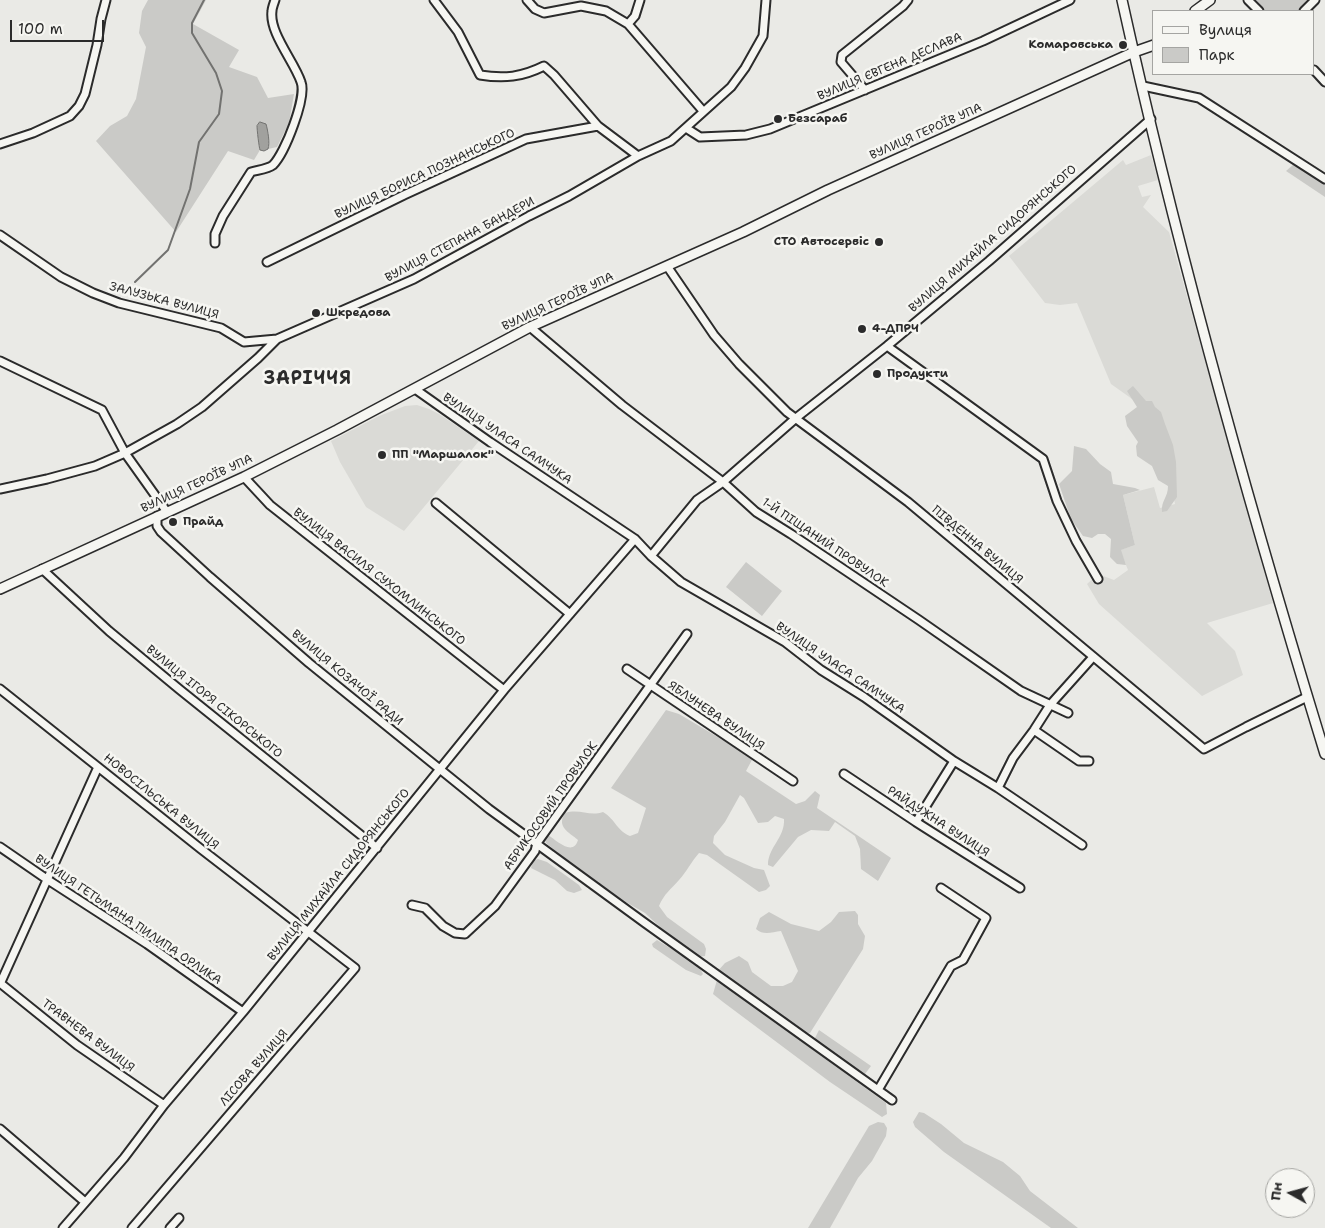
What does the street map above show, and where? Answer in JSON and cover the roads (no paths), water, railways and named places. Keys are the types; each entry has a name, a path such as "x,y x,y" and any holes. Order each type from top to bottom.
{"street":[{"path":"0,144 33,133 70,116 79,106 85,94 98,45 101,19 106,0"},
{"path":"215,243 215,234 223,216 252,172 272,166 278,158 290,133 301,97 302,84 273,26 272,11 275,0"},
{"path":"434,0 458,32 480,75 500,78 509,77 534,71 544,66 598,126 638,156"},
{"path":"528,0 535,9 544,13 581,6 606,11 628,24 703,111"},
{"path":"628,24 635,16 640,0"},
{"name":"ВУЛИЦЯ СТЕПАНА БАНДЕРИ","path":"0,489 95,466 125,453 202,407 277,339 414,279 569,196 638,156 671,141 731,87 756,50 762,36 766,0"},
{"path":"865,90 841,62 842,55 908,0"},
{"name":"ВУЛИЦЯ ЄВГЕНА ДЕСЛАВА","path":"686,128 700,137 746,135 770,129 983,41 1070,0"},
{"path":"1122,0 1177,235 1263,545 1325,754"},
{"path":"1196,10 1210,0"},
{"path":"1248,0 1258,10"},
{"path":"1305,10 1315,0"},
{"path":"1134,52 1152,46"},
{"name":"ВУЛИЦЯ ГЕРОЇВ УПА","path":"0,589 244,477 337,430 530,327 1134,52"},
{"path":"1315,71 1325,82"},
{"path":"1143,86 1199,98 1325,179"},
{"name":"ВУЛИЦЯ МИХАЙЛА СИДОРЯНСЬКОГО","path":"651,556 697,500 723,482 796,418 887,346 1151,119"},
{"name":"ВУЛИЦЯ БОРИСА ПОЗНАНСЬКОГО","path":"268,262 526,139 598,126"},
{"name":"ЗАЛУЗЬКА ВУЛИЦЯ","path":"0,235 61,277 93,293 119,303 221,328 244,342 277,339"},
{"name":"ПІВДЕННА ВУЛИЦЯ","path":"667,266 714,335 786,412 908,502 1204,749 1307,697"},
{"name":"1-Й ПІЩАНИЙ ПРОВУЛОК","path":"530,327 622,405 723,482 756,512 1021,690 1068,713"},
{"path":"887,346 1042,459 1057,501 1076,541 1098,579"},
{"path":"0,362 102,410 125,453 167,512"},
{"name":"ВУЛИЦЯ УЛАСА САМЧУКА","path":"415,389 490,442 635,539 651,556 682,582 785,642 821,670 864,697 954,761 1082,844"},
{"name":"ВУЛИЦЯ ВАСИЛЯ СУХОМЛИНСЬКОГО","path":"244,477 270,505 504,690"},
{"path":"436,504 570,614"},
{"name":"ВУЛИЦЯ КОЗАЧОЇ РАДИ","path":"158,516 158,526 161,532 210,577 309,663 490,810 892,1100"},
{"name":"ВУЛИЦЯ МИХАЙЛА СИДОРЯНСЬКОГО","path":"64,1228 124,1158 164,1105 243,1012 504,690 635,539"},
{"name":"ВУЛИЦЯ ІГОРЯ СІКОРСЬКОГО","path":"42,569 109,631 377,848"},
{"name":"АБРИКОСОВИЙ ПРОВУЛОК","path":"412,905 425,908 444,926 455,933 466,934 494,906 535,851 569,797 687,634"},
{"path":"998,788 1012,758 1034,730 1050,705 1092,657"},
{"name":"ЯБЛУНЕВА ВУЛИЦЯ","path":"627,669 793,781"},
{"name":"НОВОСІЛЬСЬКА ВУЛИЦЯ","path":"0,689 308,932"},
{"path":"1034,730 1079,761 1089,761"},
{"path":"916,822 954,761"},
{"path":"0,984 98,767"},
{"name":"РАЙДУЖНА ВУЛИЦЯ","path":"844,774 1020,888"},
{"name":"ВУЛИЦЯ ГЕТЬМАНА ПИЛИПА ОРЛИКА","path":"0,847 147,944 243,1012"},
{"path":"878,1090 950,966 963,960 986,918 941,888"},
{"name":"ЛІСОВА ВУЛИЦЯ","path":"132,1228 355,968 308,932"},
{"name":"ТРАВНЕВА ВУЛИЦЯ","path":"0,984 77,1045 164,1105"},
{"path":"0,1129 85,1202"},
{"path":"170,1228 178,1218"}],"waterway":[{"path":"135,282 168,250 190,189 199,142 219,114 222,91 216,73 192,33 192,23 204,0"}],"place":[{"name":"Комаровська","path":"1123,45"},
{"name":"Безсараб","path":"778,119"},
{"name":"СТО Автосервіс","path":"879,242"},
{"name":"Шкредова","path":"316,313"},
{"name":"4-ДПРЧ","path":"862,329"},
{"name":"Продукти","path":"877,374"},
{"name":"ПП \"Маршалок\"","path":"382,455"},
{"name":"Прайд","path":"173,522"}],"district":[{"name":"ЗАРІЧЧЯ","path":"308,379"}]}
